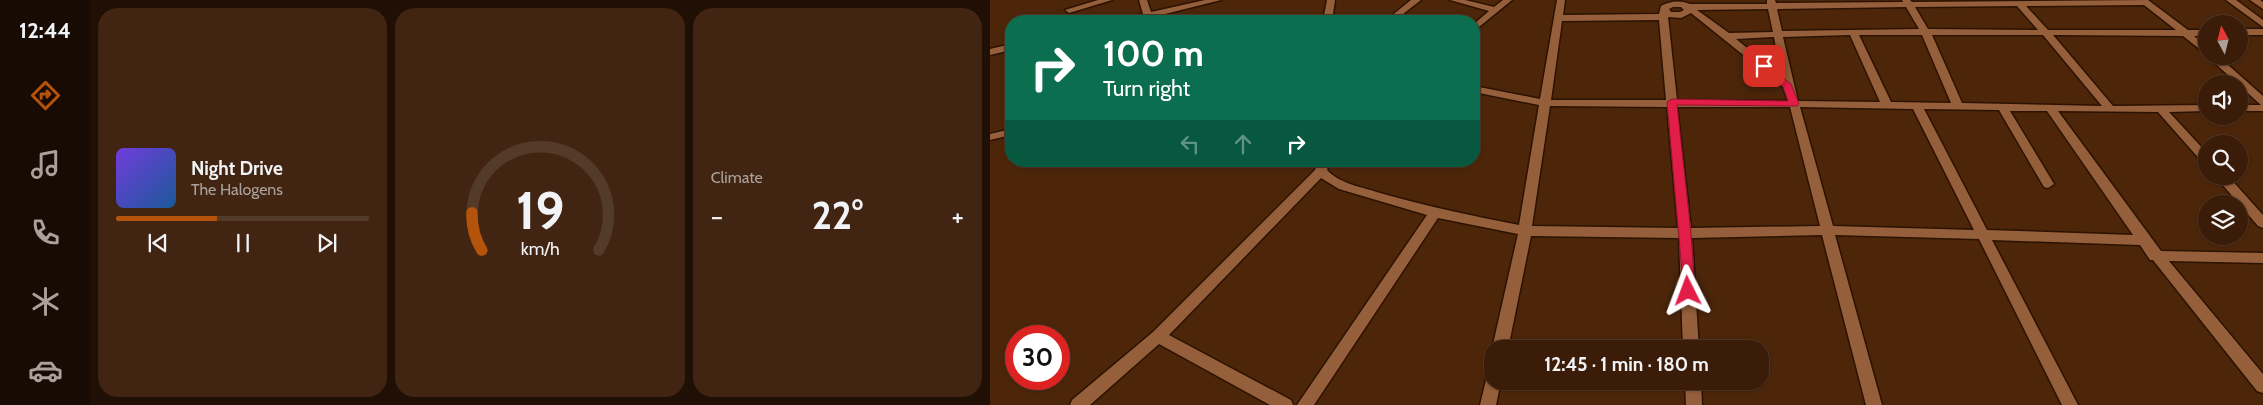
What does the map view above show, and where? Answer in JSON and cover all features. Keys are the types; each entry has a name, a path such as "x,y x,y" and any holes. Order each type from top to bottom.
{"street":[{"path":"1069,10 1108,0"},
{"path":"1143,0 1148,15"},
{"path":"1160,15 1217,0"},
{"path":"1329,15 1331,0"},
{"path":"1397,15 1417,0"},
{"path":"1454,0 1495,10"},
{"path":"1480,23 1508,0"},
{"path":"1502,340 1524,231 1562,0"},
{"path":"2230,0 2263,24"},
{"path":"2254,0 2263,6"},
{"path":"2017,1 2110,109"},
{"path":"1683,4 2144,1 2198,44"},
{"path":"1772,2 1788,86 1874,405"},
{"path":"1907,2 1926,33 1958,108"},
{"path":"1560,18 1663,9 1668,14 1681,15 1687,13 1683,4"},
{"path":"1683,4 1727,36 1788,86"},
{"path":"1663,9 1686,233 1691,340"},
{"path":"1727,36 1853,32 2198,33"},
{"path":"1853,32 1887,105"},
{"path":"2248,32 2263,32"},
{"path":"990,52 1005,48"},
{"path":"2222,65 2263,102"},
{"path":"1480,90 1545,103 1672,102 1887,105 1958,108 2198,108"},
{"path":"1917,106 2070,405"},
{"path":"2003,108 2048,184"},
{"path":"2248,108 2263,108"},
{"path":"2051,109 2155,256 2263,386"},
{"path":"2161,109 2198,150"},
{"path":"990,137 1005,133"},
{"path":"1078,405 1158,336 1321,167"},
{"path":"1322,167 1328,179 1343,186 1435,214 1524,231 1686,233 1827,230 2144,240"},
{"path":"2229,185 2263,222"},
{"path":"1305,405 1435,214"},
{"path":"2155,256 2263,258"},
{"path":"1158,336 1285,405"},
{"path":"1488,405 1491,390"},
{"path":"1693,390 1694,405"}],"route":[{"path":"1688,291 1686,233 1672,102 1794,104 1788,86 1764,66"}]}
